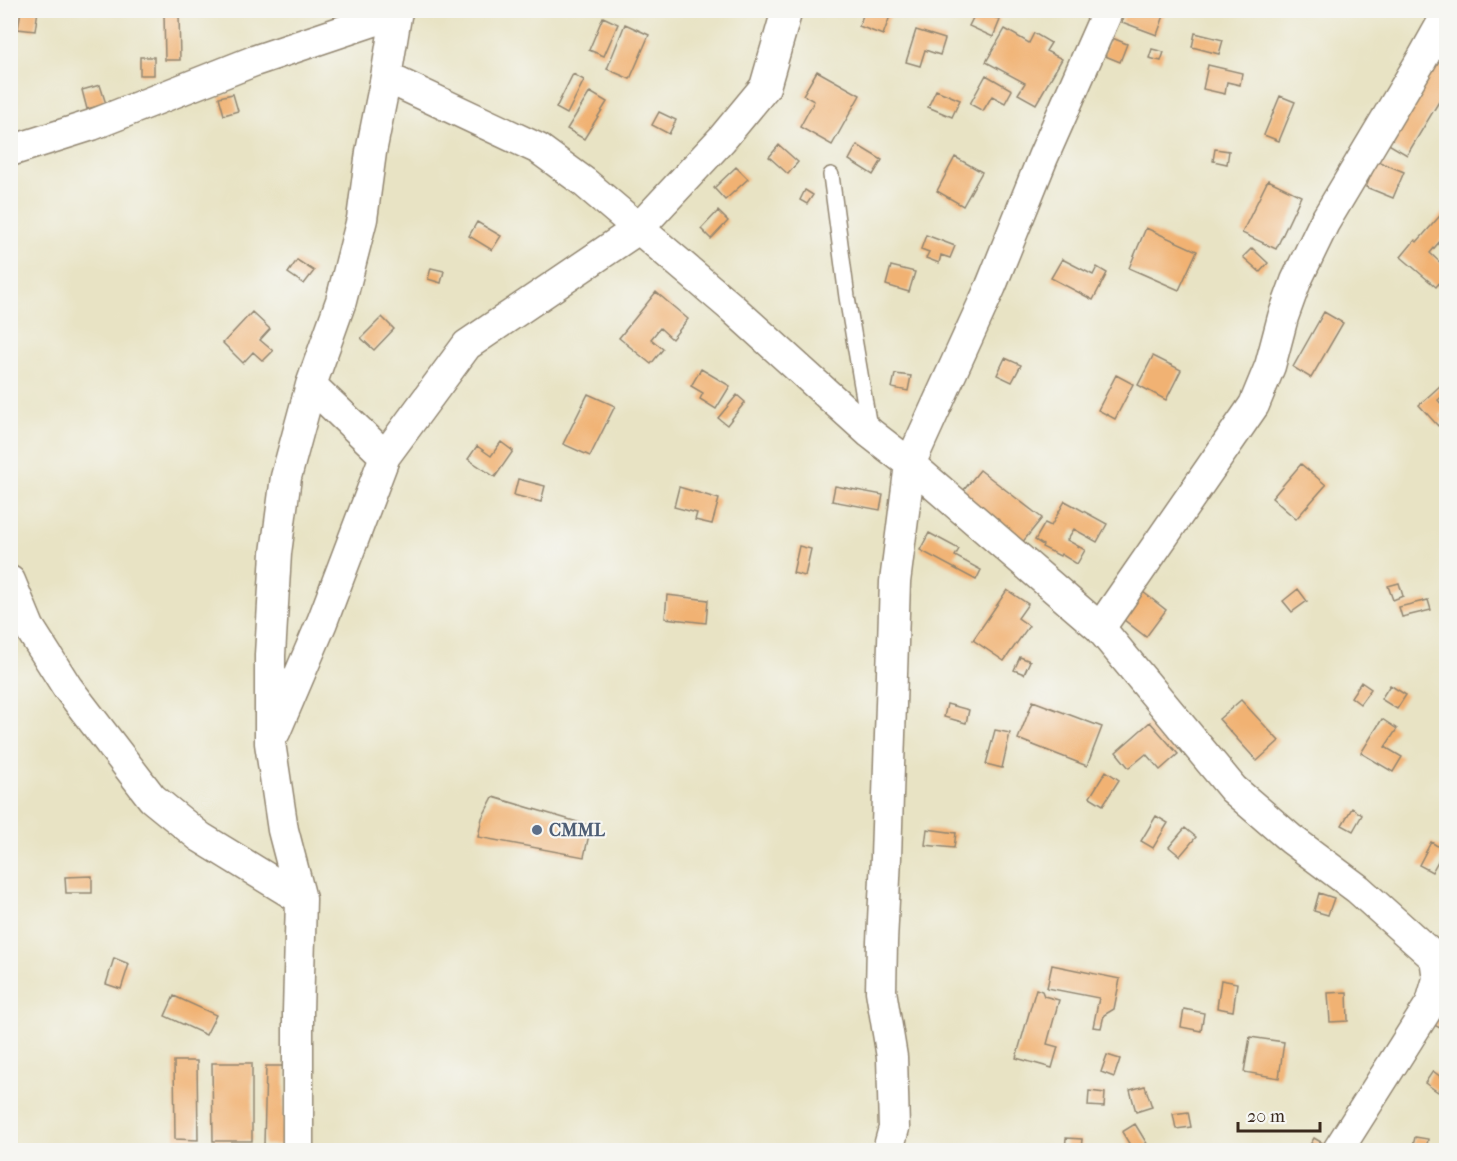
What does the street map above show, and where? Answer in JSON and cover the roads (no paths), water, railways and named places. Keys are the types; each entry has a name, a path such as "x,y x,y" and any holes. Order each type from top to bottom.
{"street":[{"path":"270,743 322,622 385,456 467,345 638,229 722,139 765,87 787,10"},
{"path":"888,1150 894,1128 892,1057 881,991 882,942 895,582 910,464 991,286 1043,157 1108,10"},
{"path":"10,151 92,124 254,61 397,12 371,152 362,219 341,301 311,385 286,477 276,553 270,655 270,743 282,830 301,899 298,1150"},
{"path":"1100,628 1254,405 1270,366 1283,317 1296,281 1324,223 1446,16"},
{"path":"386,77 539,149 584,182 731,307 870,433 910,464 1100,628 1233,789 1291,839 1359,889 1435,958 1438,979 1431,1003 1338,1150"},
{"path":"311,385 385,456"},
{"path":"10,581 29,627 67,687 152,798 200,837 301,899"}],"lane":[{"path":"831,175 847,297 870,433"}],"place":[{"name":"CMML","path":"537,830"}]}
